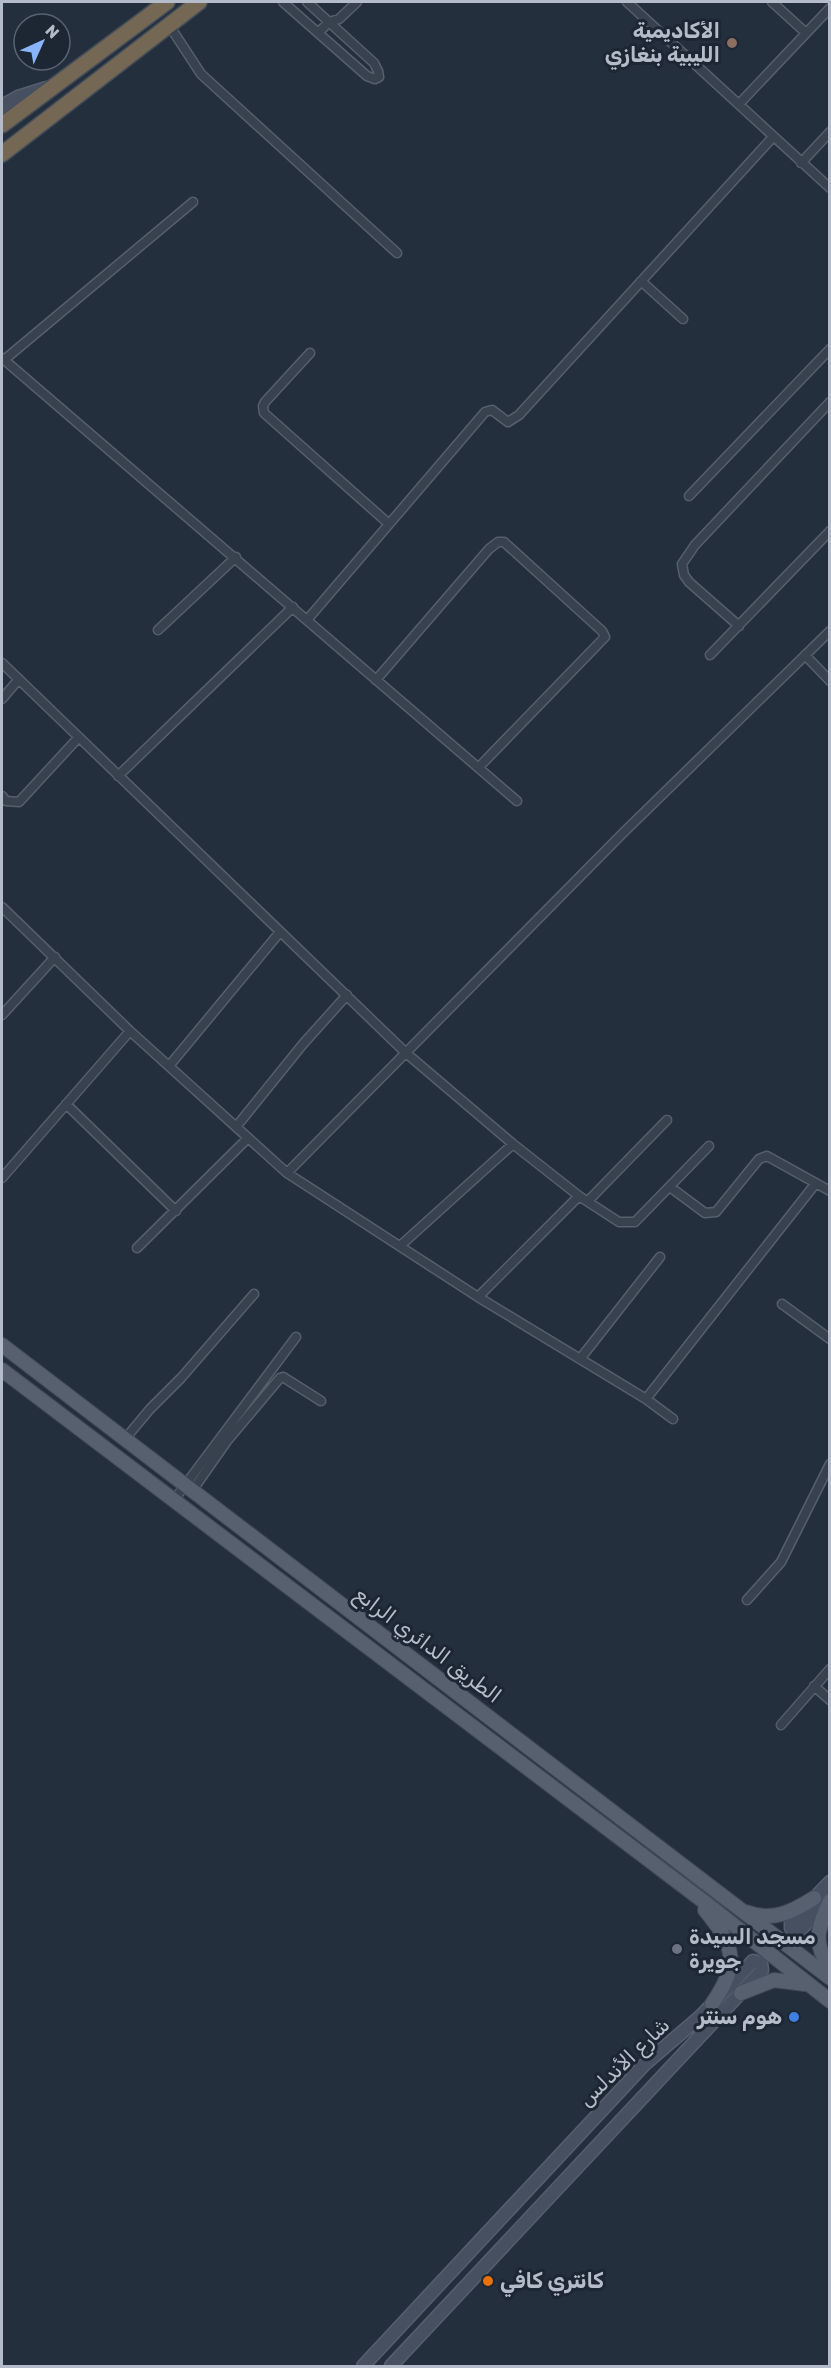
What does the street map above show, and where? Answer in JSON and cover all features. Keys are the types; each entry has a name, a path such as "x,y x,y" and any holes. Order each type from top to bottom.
{"highway":[{"path":"2,125 167,2"},
{"path":"2,154 199,2"}],"main road":[{"path":"2,106 18,97 57,85"},
{"name":"الطريق الدائري الرابع","path":"2,1345 830,1978"},
{"name":"الطريق الدائري الرابع","path":"2,1370 688,1890 830,2001"},
{"path":"830,1882 791,1923 791,1928 799,1931 830,1900"},
{"path":"688,1890 722,1931 730,1952 729,1974 712,2004"},
{"path":"736,1908 757,1916 773,1916 789,1913 814,1899"},
{"path":"830,1900 818,1930 818,1943 822,1956 830,1968"},
{"name":"شارع الأندلس","path":"363,2367 646,2062 689,2027 753,1961 761,1963 762,1970 741,1993 391,2367"},
{"path":"741,1993 774,1980 808,1985"},
{"path":"587,2125 603,2140"}],"street":[{"path":"285,2 367,76 375,79 379,77 374,63 307,2"},
{"path":"318,33 329,22 339,19 357,2"},
{"path":"627,2 830,188"},
{"path":"772,2 806,33"},
{"path":"739,104 830,8"},
{"path":"329,42 339,31 339,19"},
{"path":"169,25 201,74 397,252"},
{"path":"801,163 830,132"},
{"path":"307,620 485,412 490,409 508,422 514,420 773,137"},
{"path":"193,202 3,359 517,801"},
{"path":"642,281 683,319"},
{"path":"689,496 830,350"},
{"path":"310,353 265,402 262,406 264,413 389,524"},
{"path":"739,626 689,582 681,564 695,544 830,402"},
{"path":"710,655 830,531"},
{"path":"376,680 489,549 498,542 504,542 602,631 605,637 479,767"},
{"path":"158,630 236,557"},
{"path":"118,776 293,607"},
{"path":"286,1173 624,832 830,631"},
{"path":"805,655 830,681"},
{"path":"2,663 406,1053 513,1144 579,1196 619,1222 635,1222 709,1146"},
{"path":"2,699 19,679"},
{"path":"2,796 6,801 19,802 79,736"},
{"path":"2,907 130,1031 286,1173 673,1419"},
{"path":"169,1066 280,932"},
{"path":"2,1015 56,957"},
{"path":"236,1126 303,1044 347,995"},
{"path":"2,1179 130,1031"},
{"path":"66,1104 176,1211"},
{"path":"588,1201 667,1120"},
{"path":"137,1248 248,1138"},
{"path":"400,1246 513,1144"},
{"path":"670,1187 705,1213 710,1214 716,1212 759,1159 768,1156 830,1191"},
{"path":"646,1400 816,1183"},
{"path":"478,1297 579,1196"},
{"path":"580,1359 660,1257"},
{"path":"125,1439 150,1409 182,1378 254,1294"},
{"path":"782,1304 830,1339"},
{"path":"189,1489 249,1398 296,1337"},
{"path":"174,1500 189,1489 280,1378 283,1377 321,1401"},
{"path":"747,1600 781,1562 830,1464"},
{"path":"781,1725 830,1669"},
{"path":"814,1686 830,1700"}],"place":[{"name":"الأكاديمية الليبية بنغازي","path":"732,43"},
{"name":"مسجد السيدة جويرة","path":"677,1949"},
{"name":"هوم سنتر","path":"794,2017"},
{"name":"كانتري كافي","path":"488,2281"}]}
